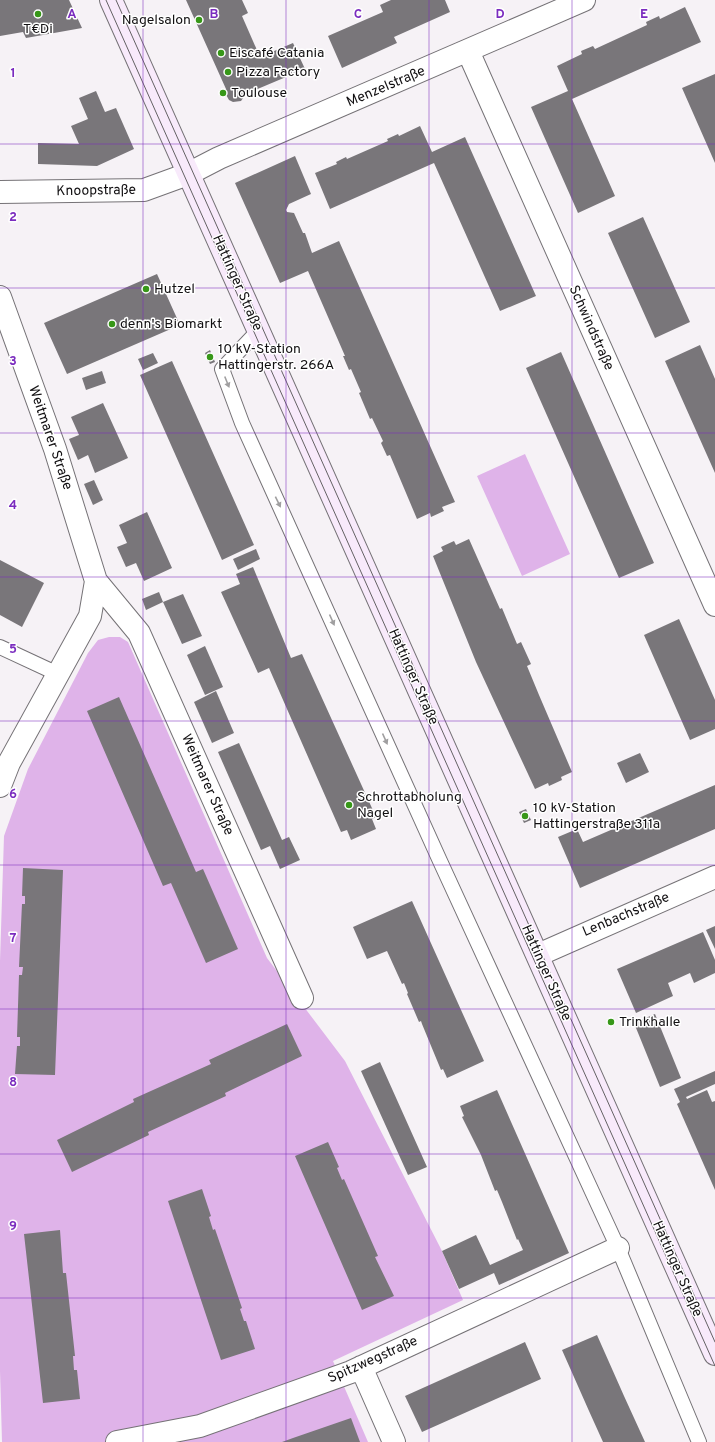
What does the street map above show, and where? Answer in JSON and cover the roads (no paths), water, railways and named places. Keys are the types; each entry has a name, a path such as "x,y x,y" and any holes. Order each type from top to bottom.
{"main road":[{"name":"Hattinger Straße","path":"111,0 715,1354"}],"street":[{"name":"Menzelstraße","path":"188,174 219,158 584,0"},
{"name":"Schwindstraße","path":"468,51 715,605"},
{"name":"Knoopstraße","path":"0,192 144,190 188,174"},
{"name":"Weitmarer Straße","path":"0,297 55,449 96,581 139,633 302,998"},
{"name":"Weitmarer Straße","path":"0,786 5,761 58,674 90,616 96,581"},
{"name":"Lenbachstraße","path":"538,955 715,877"},
{"name":"Spitzwegstraße","path":"117,1442 220,1421 361,1367 618,1248"},
{"path":"361,1367 394,1442"}],"lane":[{"path":"258,331 222,369 242,423 443,868 618,1248 699,1442"},
{"path":"0,646 58,674"}],"tram line":[{"path":"106,0 715,1366"},
{"path":"116,0 715,1342"}],"place":[{"name":"T€Di","path":"38,14"},
{"name":"Nagelsalon","path":"199,20"},
{"name":"Eiscafé Catania","path":"221,53"},
{"name":"Pizza Factory","path":"228,72"},
{"name":"Toulouse","path":"223,93"},
{"name":"Hutzel","path":"146,289"},
{"name":"denn's Biomarkt","path":"112,324"},
{"name":"10 kV-Station Hattingerstr. 266A","path":"210,357"},
{"name":"Schrottabholung Nagel","path":"349,805"},
{"name":"10 kV-Station Hattingerstraße 311a","path":"525,816"},
{"name":"Trinkhalle","path":"611,1022"}]}
